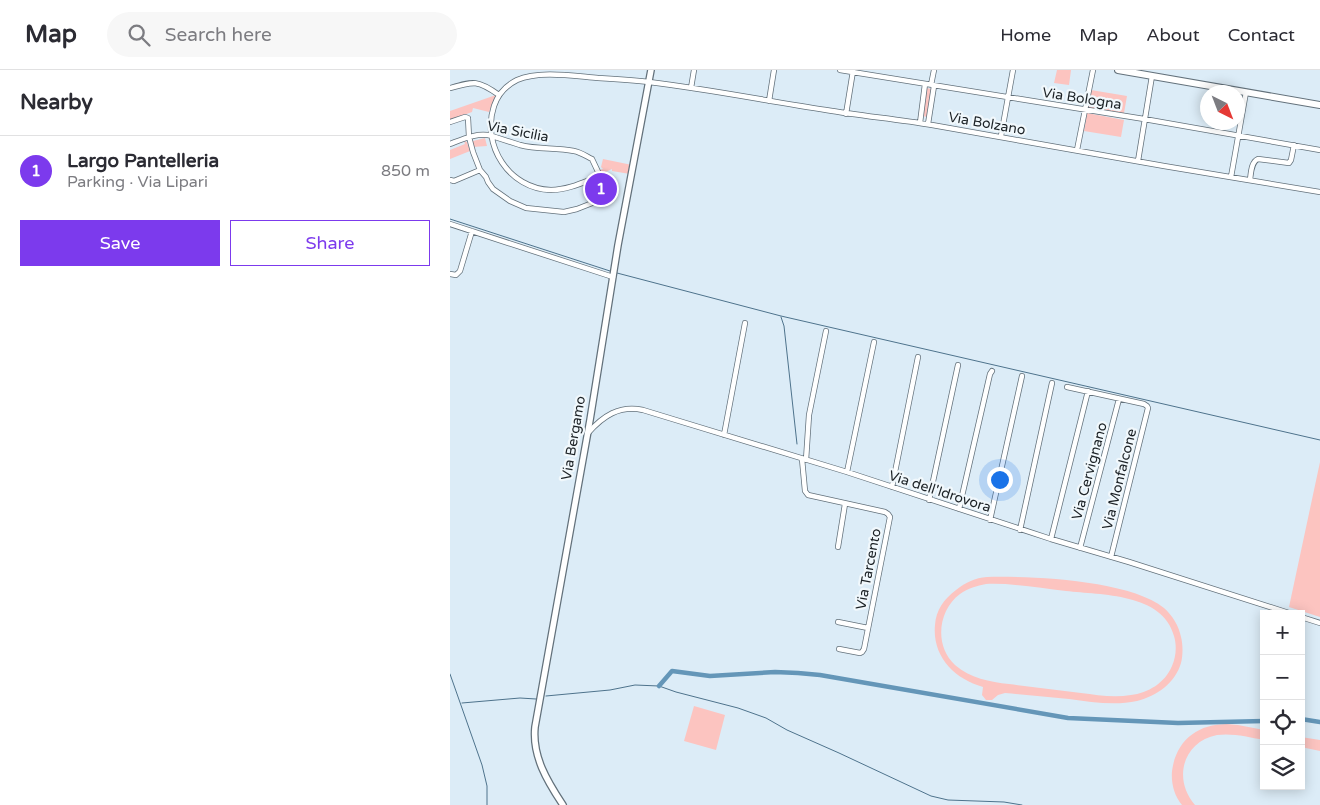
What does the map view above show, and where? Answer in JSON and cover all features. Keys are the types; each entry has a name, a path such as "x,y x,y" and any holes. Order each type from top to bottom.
{"main road":[{"path":"1118,70 1320,105"}],"street":[{"name":"Via Bergamo","path":"563,805 550,785 539,762 534,732 651,70"},
{"path":"691,88 694,70"},
{"path":"769,101 774,70"},
{"name":"Via Bologna","path":"840,70 1086,109 1320,150"},
{"path":"928,124 934,70"},
{"path":"1001,136 1013,70"},
{"path":"1078,150 1093,70"},
{"path":"846,114 853,71"},
{"name":"Via Bolzano","path":"499,95 514,82 535,75 566,75 648,82 846,114 928,124 1320,192"},
{"path":"1138,161 1152,76"},
{"path":"450,88 466,83 476,83 484,85 499,95 493,111 492,136"},
{"path":"920,123 925,84"},
{"path":"1231,177 1246,92"},
{"path":"450,122 465,117 468,118 469,137 480,170 493,189 510,201 526,208 564,212 605,198"},
{"name":"Via Sicilia","path":"450,144 484,134 492,136 532,148 579,152 592,159 600,176 559,190 545,190 532,186 517,179 505,168 496,151 492,136"},
{"path":"1250,180 1255,160 1289,163 1294,145"},
{"path":"450,180 454,181 480,170"},
{"path":"450,224 613,277"},
{"path":"450,274 455,275 460,271 472,231"},
{"path":"724,435 745,323"},
{"path":"804,459 808,415 826,331"},
{"path":"847,472 874,342"},
{"path":"892,487 918,357"},
{"path":"929,500 958,366"},
{"path":"959,509 992,371"},
{"path":"990,520 1022,376"},
{"path":"1020,530 1052,383"},
{"path":"1067,387 1119,399"},
{"path":"1051,539 1088,391"},
{"name":"Via Monfalcone","path":"1111,557 1148,410 1145,404 1119,399"},
{"name":"Via Cervignano","path":"1080,548 1119,399"},
{"name":"Via dell'Idrovora","path":"587,434 595,425 618,410 630,408 645,411 847,472 1020,530 1129,562 1279,610"},
{"name":"Via Tarcento","path":"804,459 806,494 885,512 890,517 864,648 859,653 839,649"},
{"path":"838,547 845,504"},
{"path":"1305,618 1320,623"},
{"name":"Via Tarcento","path":"838,622 868,628"}],"shaded area":[{"path":"1057,70 1071,70 1069,85 1054,83"},
{"path":"927,88 931,89 927,117 923,116"},
{"path":"1091,90 1127,96 1124,113 1088,108"},
{"path":"496,95 489,112 473,108 472,112 450,120 450,111"},
{"path":"1087,113 1124,120 1121,137 1084,131"},
{"path":"472,137 473,141 485,138 487,146 473,147"},
{"path":"464,141 467,142 470,151 450,159 450,150 465,144"},
{"path":"603,159 632,165 630,174 612,171 612,169 601,174 600,170 603,169 601,167"},
{"path":"1320,462 1320,617 1305,612 1305,610 1289,607"},
{"path":"987,577 1029,577 1079,582 1128,591 1148,599 1164,608 1179,629 1182,640 1182,657 1178,670 1164,688 1151,696 1137,701 1103,703 1005,693 998,695 992,700 986,700 982,695 983,687 963,678 947,665 937,647 935,625 939,610 952,593 975,579","holes":["986,584 1113,596 1144,604 1157,611 1168,622 1176,644 1172,666 1165,677 1155,686 1144,692 1125,696 1099,695 988,681 967,673 955,665 948,657 944,648 941,628 943,618 953,601 963,592"]},
{"path":"694,706 725,715 716,750 684,741"},
{"path":"1238,725 1260,729 1260,739 1217,735 1205,739 1196,745 1189,754 1183,774 1188,795 1195,805 1182,805 1175,793 1172,780 1174,760 1183,743 1190,736 1206,727"},
{"path":"1305,738 1320,740 1320,751 1305,748"}],"waterway":[{"path":"450,219 610,271"},
{"path":"617,273 781,316 1320,440"},
{"path":"781,317 784,326 797,444"},
{"path":"659,686 672,671 710,676 775,672 798,673 820,675 1068,718 1178,723 1260,721"},
{"path":"450,674 482,765 487,786 487,805"},
{"path":"546,696 610,690 635,685 659,686 738,708 766,718 787,730 931,796 948,800 1004,802 1022,805"},
{"path":"462,703 520,698 536,699"},
{"path":"1305,720 1320,722"}],"place":[{"name":"Largo Pantelleria","path":"601,189"}]}
